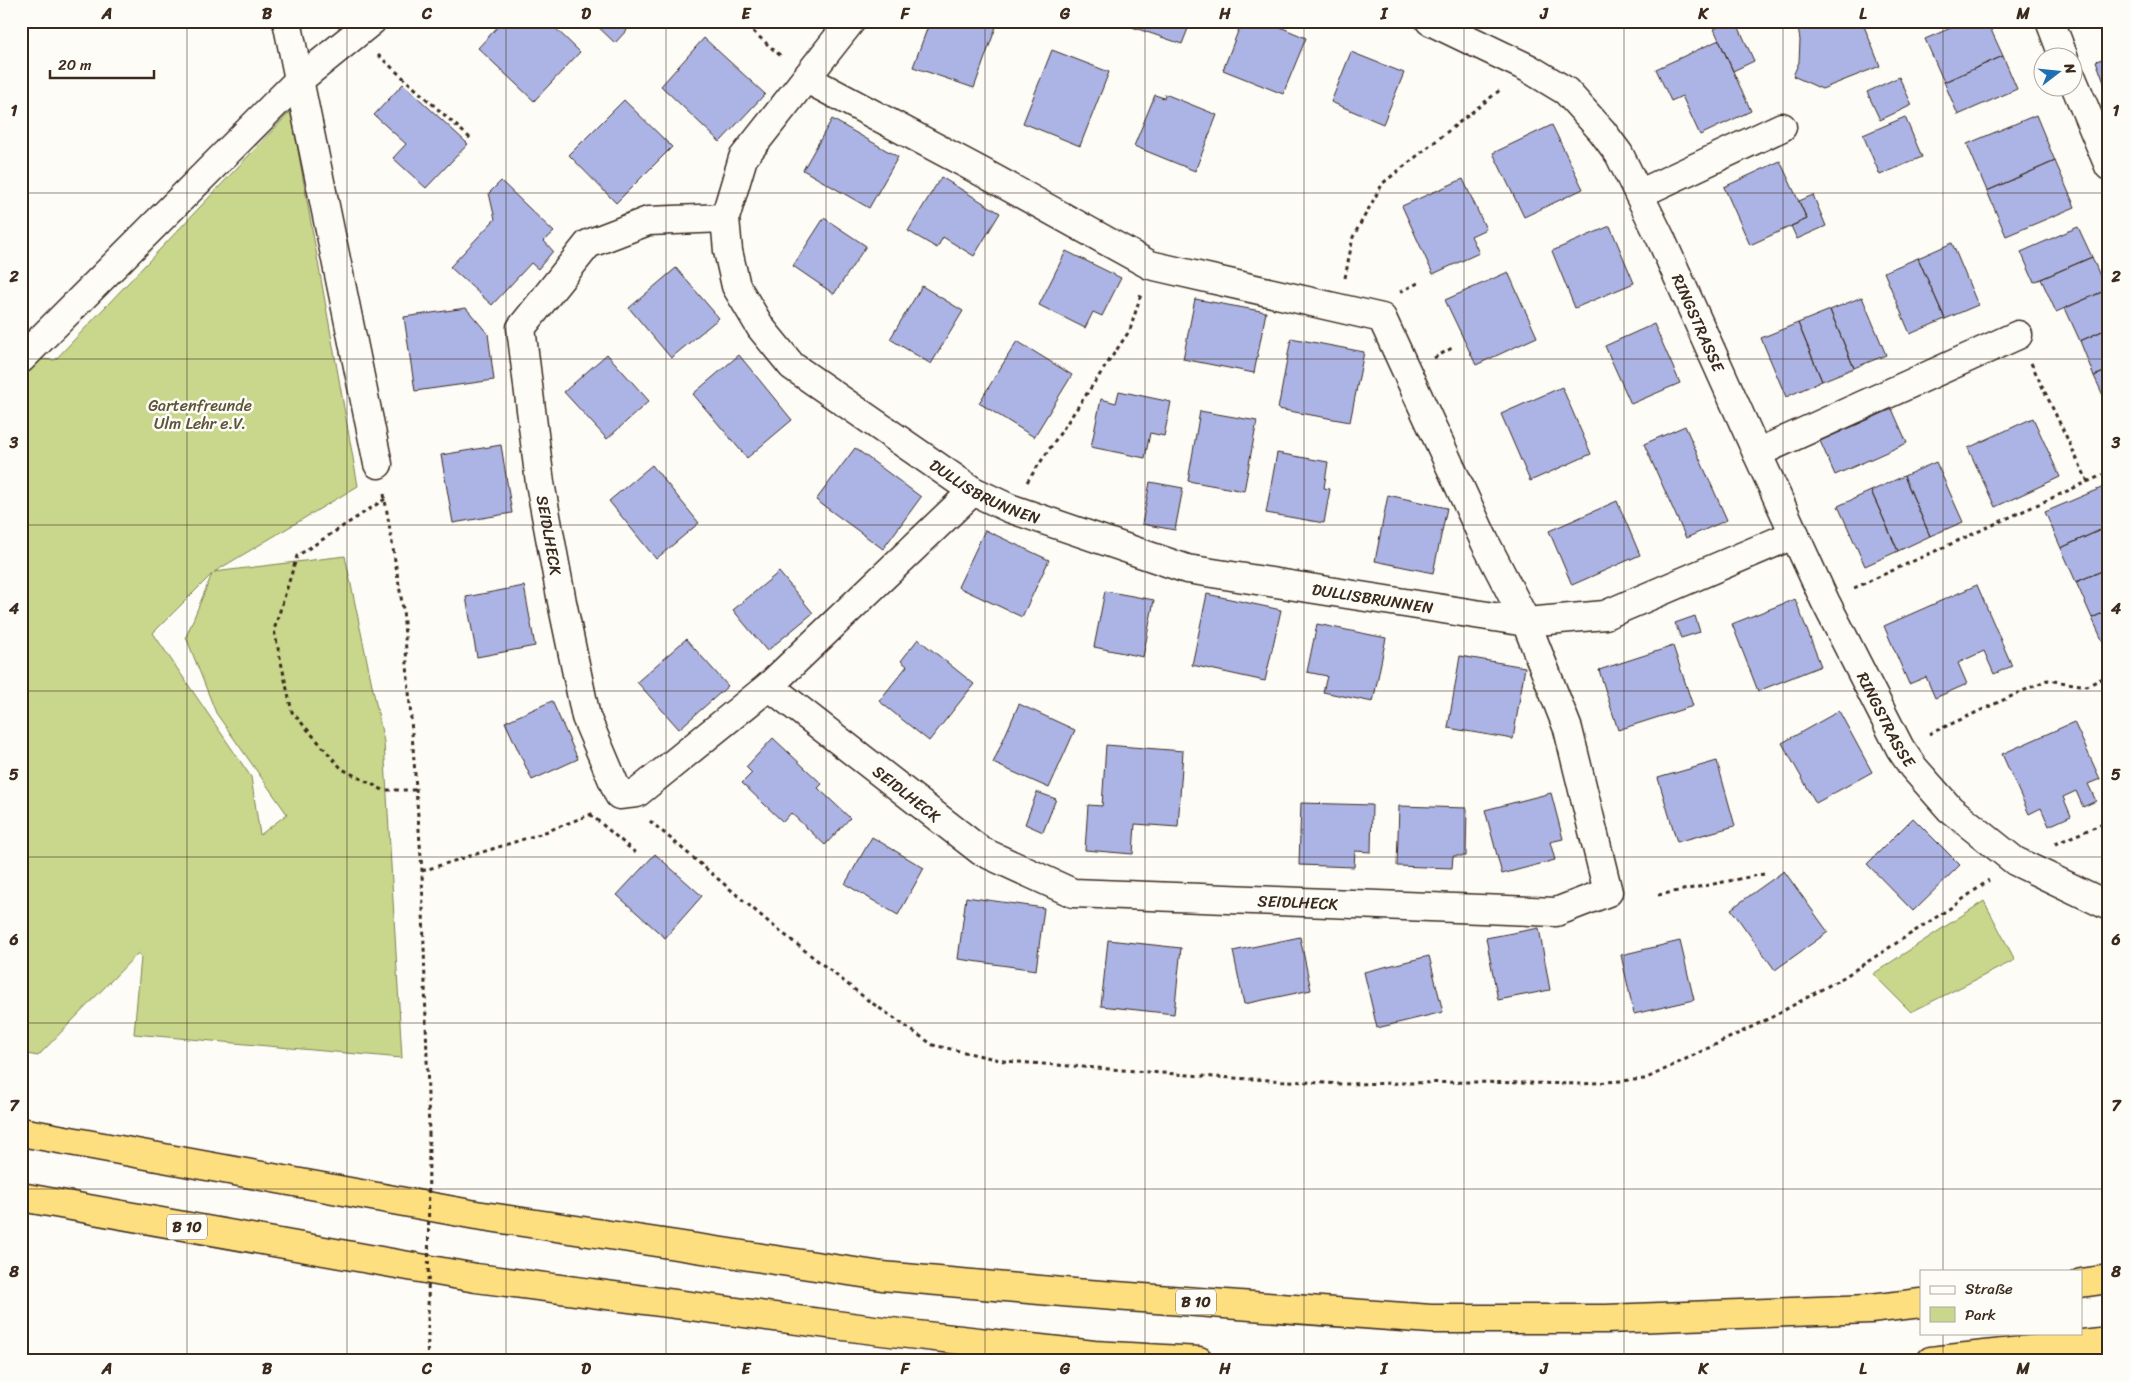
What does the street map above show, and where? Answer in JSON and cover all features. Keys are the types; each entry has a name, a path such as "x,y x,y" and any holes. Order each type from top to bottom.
{"highway":[{"name":"B 10","path":"21,1132 476,1216 892,1277 1074,1293 1431,1319 1616,1318 1870,1309 1920,1303"},
{"name":"B 10","path":"21,1197 476,1278 882,1331 1094,1355 1199,1361"},
{"path":"2082,1282 2109,1279"},
{"path":"1931,1361 2109,1341"}],"street":[{"path":"287,21 378,464"},
{"name":"DULLISBRUNNEN","path":"851,21 807,79 742,158 725,218 728,251 736,286 761,328 792,366 973,491 1009,508 1187,569 1526,622 1605,614 1795,534"},
{"name":"RINGSTRASSE","path":"1430,21 1528,68 1566,91 1602,131 1619,154 1661,238 1825,601 1900,748 1913,767 1950,809 2015,861 2109,906"},
{"path":"2050,21 2060,48"},
{"path":"24,354 298,82 364,28"},
{"path":"807,79 980,171 1150,265 1382,318 1485,542 1526,622"},
{"path":"2081,98 2107,159"},
{"path":"1639,194 1782,127"},
{"name":"SEIDLHECK","path":"619,794 586,717 540,484 521,328 588,244 648,221 725,218"},
{"path":"1757,453 2018,335"},
{"path":"619,794 637,794 769,686 973,491"},
{"name":"SEIDLHECK","path":"769,686 981,851 1073,893 1556,912 1608,892 1568,729 1526,622"}],"path":[{"path":"741,21 807,79"},
{"path":"364,28 471,139"},
{"path":"1339,308 1352,237 1383,184 1528,68"},
{"path":"1009,508 1130,330 1150,265"},
{"path":"2018,335 2088,482"},
{"path":"378,464 403,609 422,871 429,1134 428,1337 426,1361"},
{"path":"1825,601 2109,472"},
{"path":"385,499 297,556 274,630 292,712 342,769 383,790 415,790"},
{"path":"1900,748 2047,680 2087,686 2109,675"},
{"path":"422,871 540,834 590,814 619,794 779,930 869,1001 933,1045 1004,1060 1215,1077 1342,1084 1471,1082 1582,1084 1645,1079 1772,1017 1844,977 1954,905 2015,861 2109,821"},
{"path":"590,814 638,854"},
{"path":"1658,895 1764,874"}],"green space":[{"name":"Gartenfreunde Ulm Lehr e.V.","path":"291,111 358,486 214,572 345,556 384,742 402,1058 134,1034 141,957 138,953 38,1056 21,1053 21,358 55,360","holes":["212,574 186,637 216,713 287,814 260,835 251,777 153,633"]},
{"path":"1984,901 2015,960 1911,1012 1873,974"}],"building":[{"path":"503,21 534,21 538,25 542,21 548,21 580,52 534,101 478,48"},
{"path":"592,21 635,21 615,43"},
{"path":"930,21 979,21 996,27 974,88 913,67"},
{"path":"1130,21 1191,21 1182,44 1132,27"},
{"path":"1242,21 1266,21 1306,38 1283,94 1223,70"},
{"path":"1730,21 1736,21 1754,61 1733,71 1714,29"},
{"path":"1797,21 1862,21 1880,66 1822,89 1793,76 1799,62 1800,40"},
{"path":"1967,21 1987,21 2003,56 1944,82 1925,39"},
{"path":"704,38 765,94 720,142 661,86"},
{"path":"1719,40 1751,111 1700,135 1682,96 1671,101 1656,69"},
{"path":"1052,50 1109,72 1080,146 1023,123"},
{"path":"1351,52 1404,73 1383,124 1331,102"},
{"path":"2003,56 2017,89 1958,115 1944,82"},
{"path":"2109,57 2109,96 2096,61"},
{"path":"1899,77 1912,105 1880,120 1867,92"},
{"path":"403,84 468,144 426,188 393,158 406,144 374,115"},
{"path":"1165,94 1217,115 1195,171 1134,146 1155,95 1164,98"},
{"path":"624,100 672,147 616,203 569,155"},
{"path":"2036,115 2055,161 1987,191 1967,144"},
{"path":"1905,117 1922,157 1880,175 1863,135"},
{"path":"832,119 898,157 869,208 803,170"},
{"path":"1552,125 1583,189 1524,217 1493,153"},
{"path":"1780,161 1807,219 1750,245 1724,187"},
{"path":"2055,161 2075,207 2006,236 1987,191"},
{"path":"941,177 1000,213 974,256 943,237 937,248 908,231"},
{"path":"1463,179 1486,229 1471,236 1479,253 1433,274 1402,206"},
{"path":"501,181 554,232 544,241 553,251 538,269 531,263 492,305 450,267 495,219 489,193"},
{"path":"1813,195 1826,226 1797,239 1791,226 1807,219 1799,201"},
{"path":"824,218 866,246 834,294 793,266"},
{"path":"1610,226 1634,283 1575,308 1552,251"},
{"path":"2078,227 2092,257 2034,282 2021,252"},
{"path":"1952,243 1978,305 1945,319 1918,258"},
{"path":"1066,251 1121,278 1102,316 1093,312 1085,328 1039,305"},
{"path":"2092,257 2106,290 2056,312 2041,279"},
{"path":"1918,258 1945,319 1910,334 1884,272"},
{"path":"676,268 719,318 671,358 629,308"},
{"path":"1508,272 1537,337 1476,365 1445,300"},
{"path":"922,286 963,311 931,364 890,339"},
{"path":"2109,289 2109,328 2080,341 2065,308"},
{"path":"1862,297 1886,355 1854,368 1830,310"},
{"path":"1195,299 1266,312 1254,373 1183,359"},
{"path":"466,308 488,334 494,380 415,391 404,317"},
{"path":"1830,310 1854,368 1822,381 1798,323"},
{"path":"1798,323 1822,381 1786,397 1761,338"},
{"path":"1654,324 1680,383 1631,404 1605,346"},
{"path":"2109,328 2109,370 2094,376 2080,341"},
{"path":"1291,338 1364,352 1350,422 1278,409"},
{"path":"1017,341 1072,375 1034,437 979,403"},
{"path":"607,354 649,401 607,439 564,392"},
{"path":"739,355 792,420 747,458 693,394"},
{"path":"2109,370 2109,408 2094,376"},
{"path":"1562,387 1591,454 1530,481 1501,414"},
{"path":"1119,391 1171,402 1164,436 1150,433 1145,458 1091,447 1101,399 1116,403"},
{"path":"1892,409 1907,443 1835,475 1820,441"},
{"path":"1200,411 1257,421 1244,491 1188,481"},
{"path":"2033,418 2060,477 1995,507 1968,448"},
{"path":"1685,426 1727,520 1686,538 1644,444"},
{"path":"501,445 512,513 453,523 441,455"},
{"path":"855,448 921,497 883,549 816,500"},
{"path":"1277,453 1328,462 1324,488 1330,489 1324,523 1266,513"},
{"path":"1936,462 1963,522 1930,536 1904,476"},
{"path":"652,465 699,523 656,559 609,501"},
{"path":"1904,476 1930,536 1898,551 1871,491"},
{"path":"1150,482 1183,488 1175,530 1142,524"},
{"path":"2106,486 2109,494 2109,526 2061,548 2045,512"},
{"path":"1871,491 1898,551 1865,566 1838,506"},
{"path":"1388,495 1447,508 1433,573 1375,561"},
{"path":"1617,501 1640,555 1572,585 1549,531"},
{"path":"2109,526 2109,568 2076,582 2061,548"},
{"path":"985,530 1049,560 1022,617 958,587"},
{"path":"2109,568 2109,610 2092,618 2076,582"},
{"path":"779,572 813,613 767,651 733,610"},
{"path":"1977,585 2012,666 1994,674 1984,651 1958,663 1967,684 1935,698 1926,677 1909,684 1884,626"},
{"path":"524,586 535,646 477,657 466,597"},
{"path":"1105,591 1154,600 1143,657 1094,647"},
{"path":"1207,594 1281,610 1265,681 1192,665"},
{"path":"1795,599 1821,666 1758,691 1732,624"},
{"path":"2109,610 2109,652 2108,653 2092,618"},
{"path":"1695,616 1700,632 1681,638 1675,623"},
{"path":"1317,624 1386,638 1373,702 1323,692 1327,676 1307,672"},
{"path":"686,639 728,686 679,729 637,682"},
{"path":"918,639 974,684 929,741 879,701 907,666 901,661"},
{"path":"1673,646 1693,706 1618,730 1599,670"},
{"path":"1460,656 1525,667 1513,739 1448,728"},
{"path":"552,701 578,759 532,780 505,722"},
{"path":"1019,704 1075,730 1049,788 993,763"},
{"path":"1839,711 1872,772 1816,803 1782,743"},
{"path":"2074,722 2100,779 2088,784 2096,801 2083,807 2076,791 2063,797 2071,816 2049,826 2041,808 2029,814 2002,754"},
{"path":"2109,733 2109,753 2102,736"},
{"path":"773,738 822,784 818,788 850,818 825,845 791,813 783,822 742,783 752,773 746,767"},
{"path":"1106,745 1183,751 1178,827 1135,824 1133,854 1085,850 1088,805 1102,806"},
{"path":"1717,761 1735,826 1677,842 1658,778"},
{"path":"1037,792 1056,799 1043,832 1025,824"},
{"path":"1551,793 1563,839 1550,842 1555,860 1502,874 1485,810"},
{"path":"1301,803 1372,805 1371,852 1355,851 1354,867 1299,865"},
{"path":"1399,806 1467,808 1466,856 1453,856 1452,868 1397,866"},
{"path":"1913,818 1960,865 1913,911 1867,864"},
{"path":"872,837 924,868 898,915 845,884"},
{"path":"655,854 702,896 665,938 617,895"},
{"path":"1784,871 1828,932 1775,970 1731,909"},
{"path":"966,897 1044,908 1036,970 958,959"},
{"path":"1539,928 1550,990 1498,1000 1486,938"},
{"path":"1300,937 1311,990 1244,1004 1233,951"},
{"path":"1108,940 1181,948 1174,1014 1101,1006"},
{"path":"1680,941 1694,1000 1634,1014 1621,955"},
{"path":"1429,956 1443,1012 1377,1028 1364,972"}]}
